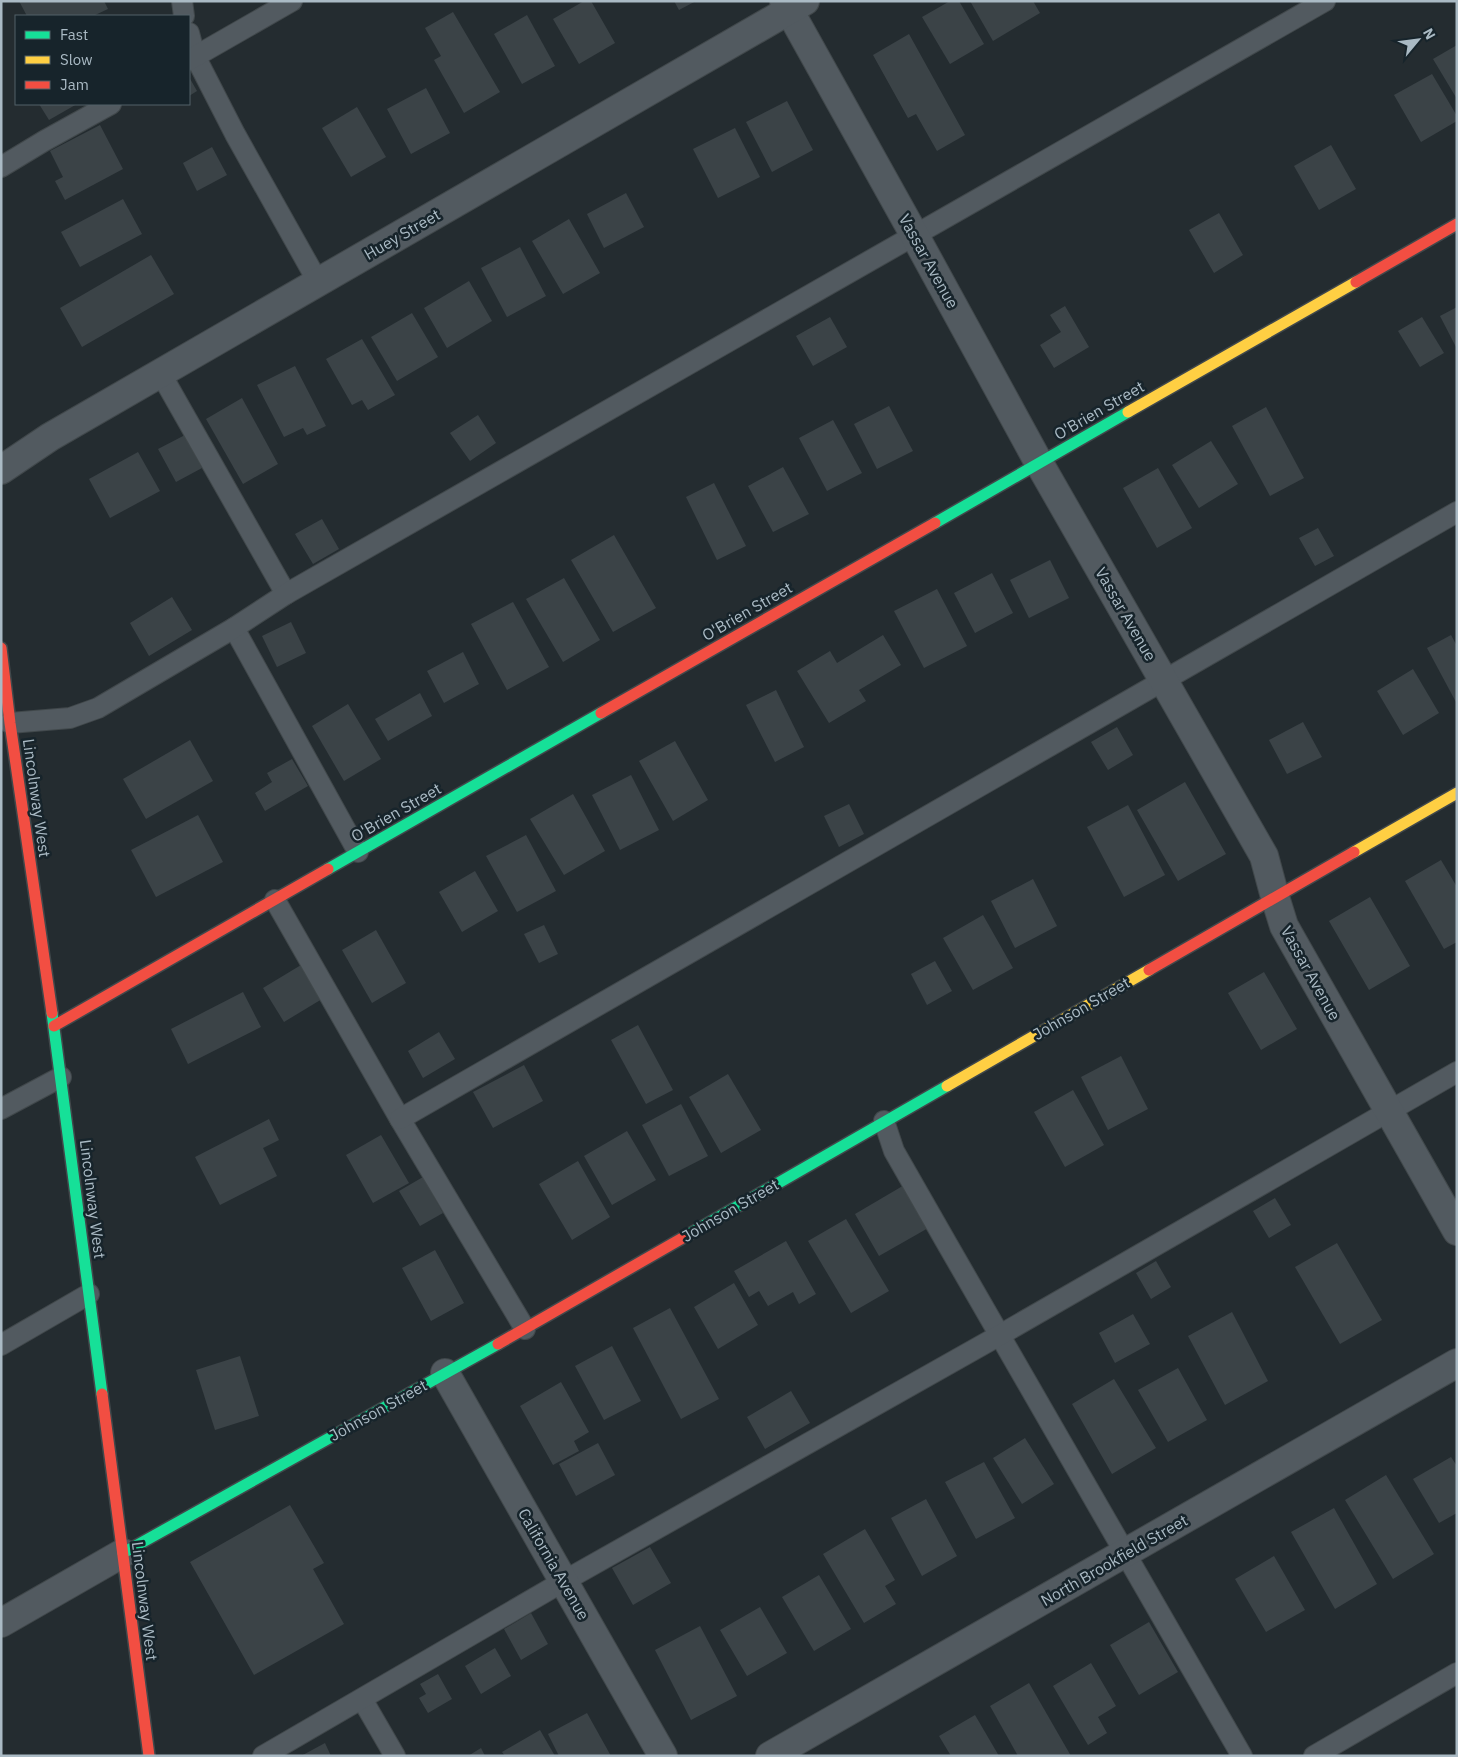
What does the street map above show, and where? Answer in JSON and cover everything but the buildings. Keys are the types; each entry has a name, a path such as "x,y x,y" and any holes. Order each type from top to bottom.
{"street":[{"name":"Vassar Avenue","path":"792,4 915,236 1040,463 1264,856 1284,926 1457,1231"},
{"name":"Huey Street","path":"1,470 50,437 161,374 792,4"},
{"name":"O'Brien Street","path":"54,1026 1457,224"},
{"name":"Lincolnway West","path":"1,648 61,1077 149,1756"},
{"name":"Johnson Street","path":"1,1623 525,1329 1457,793"},
{"name":"North Brookfield Street","path":"770,1756 1457,1363"},
{"name":"California Avenue","path":"445,1373 663,1756"}],"lane":[{"path":"182,1 184,15"},
{"path":"192,58 292,1"},
{"path":"10,723 70,718 98,708 234,628 286,594 1325,1"},
{"path":"190,41 192,58 318,282"},
{"path":"1,167 109,105"},
{"path":"161,374 286,594"},
{"path":"400,1119 1457,512"},
{"path":"234,628 358,852"},
{"path":"275,900 400,1119 525,1329"},
{"path":"263,1756 564,1581 1457,1072"},
{"path":"1,1109 61,1077"},
{"path":"884,1121 894,1151 1242,1756"},
{"path":"1,1345 89,1294"},
{"path":"1314,1756 1457,1673"},
{"path":"362,1699 395,1756"}],"traffic: fast":[{"path":"935,523 1128,412"},
{"path":"328,869 601,713"},
{"path":"52,1013 102,1394"},
{"path":"686,1236 947,1086"},
{"path":"123,1553 498,1344"}],"traffic: slow":[{"path":"1128,412 1356,282"},
{"path":"1354,852 1457,793"},
{"path":"947,1086 1149,970"}],"traffic: jam":[{"path":"1356,282 1457,224"},
{"path":"601,713 935,523"},
{"path":"1,648 52,1013"},
{"path":"1149,970 1354,852"},
{"path":"54,1026 328,869"},
{"path":"498,1344 686,1236"},
{"path":"102,1394 149,1756"}]}
